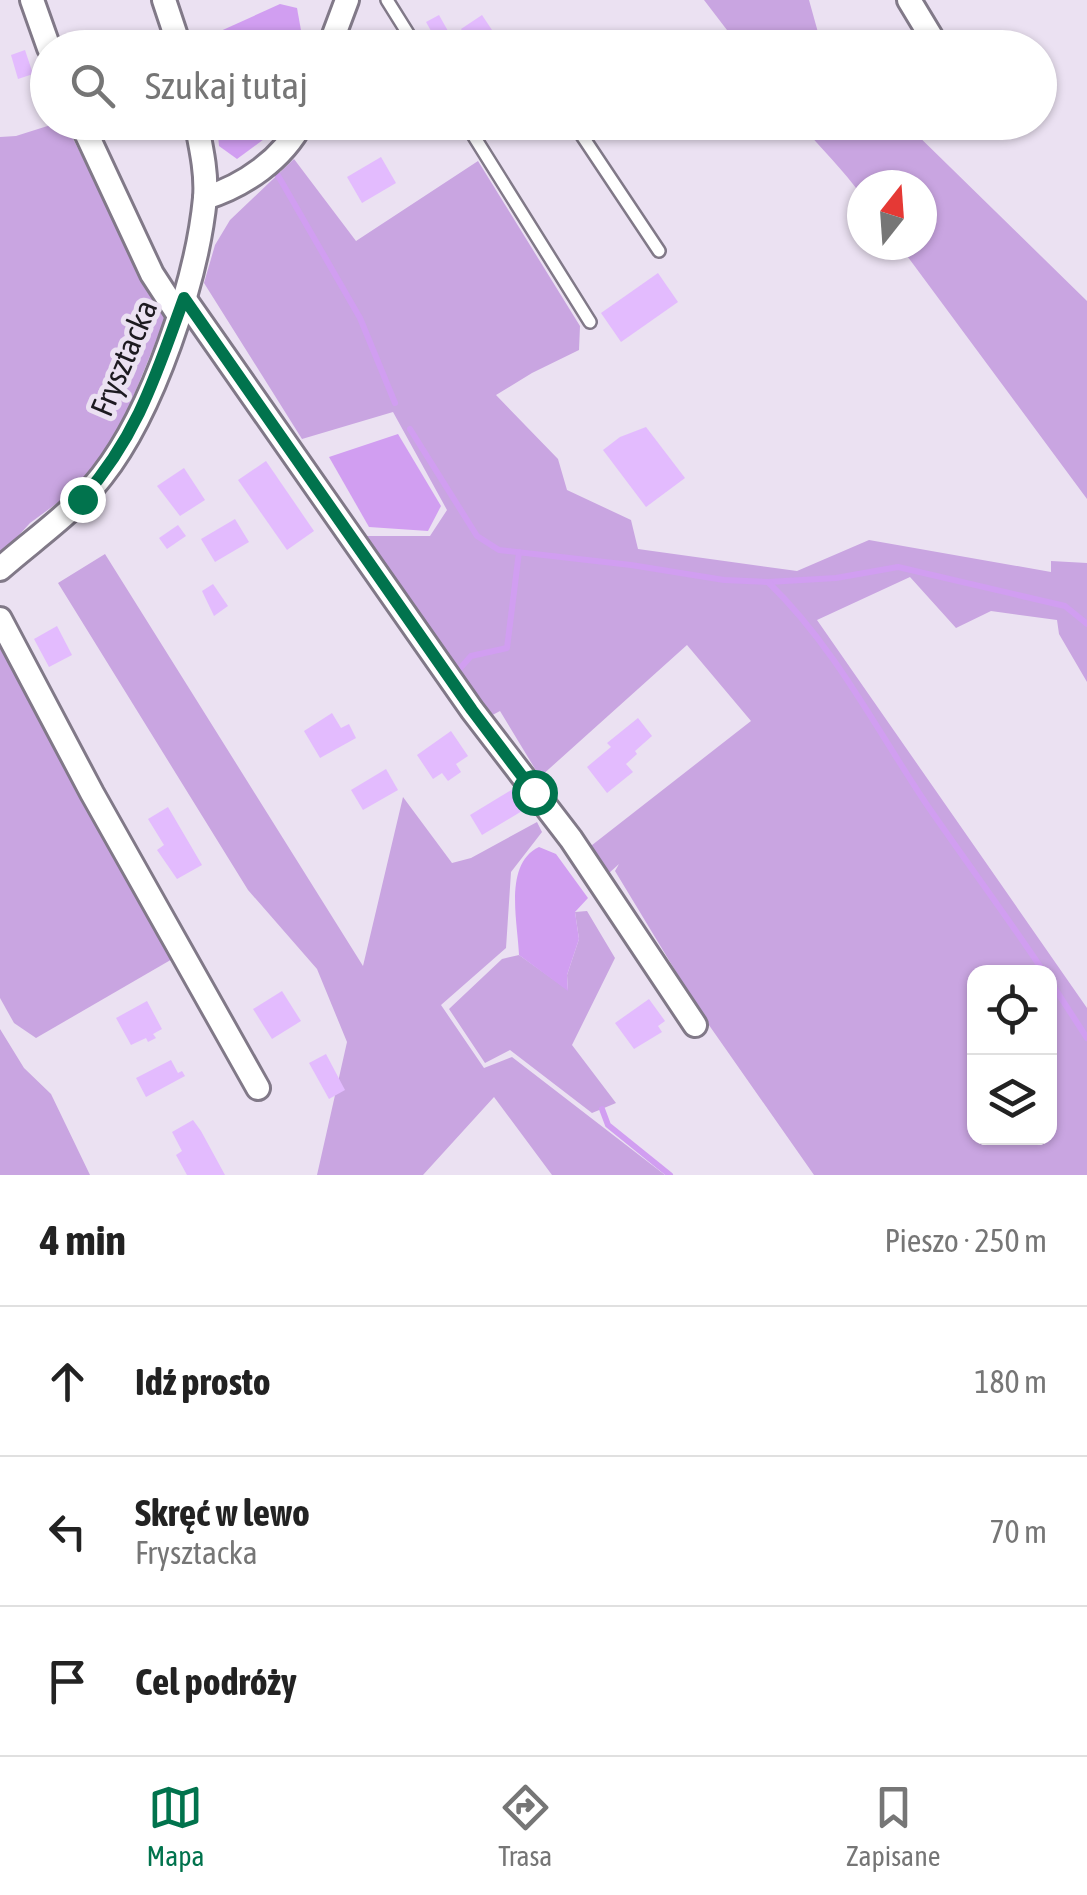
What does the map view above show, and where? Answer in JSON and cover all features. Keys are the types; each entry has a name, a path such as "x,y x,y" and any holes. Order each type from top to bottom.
{"street":[{"path":"32,0 43,30"},
{"path":"164,0 174,30"},
{"path":"336,30 347,0"},
{"path":"909,0 927,30"},
{"path":"89,140 152,274 181,306 472,710 571,838 695,1025"},
{"name":"Frysztacka","path":"0,569 82,499 118,454 157,378 181,306 205,198 200,140"},
{"path":"205,198 230,191 250,178 293,140"},
{"path":"0,619 92,793 258,1088"}],"lane":[{"path":"388,0 406,30"},
{"path":"476,140 590,322"},
{"path":"585,140 660,251"}],"shaded area":[{"path":"704,0 809,0 817,30 727,30"},
{"path":"280,4 297,8 301,30 223,30"},
{"path":"30,132 30,140 74,140 165,319 121,427 79,487 30,523 0,556 0,137"},
{"path":"218,140 263,140 237,159 219,146"},
{"path":"815,140 922,140 1087,301 1087,499 910,260 937,260 937,170 847,170 847,177"},
{"path":"294,159 356,241 478,161 580,326 579,350 496,395 558,459 567,490 631,520 638,549 797,571 869,540 1051,572 1051,561 1087,563 1087,682 1059,634 1057,620 991,611 956,628 910,577 817,620 1087,1008 1087,1175 814,1175 704,1018 615,871 619,864 608,874 587,849 751,721 687,645 540,777 500,711 485,719 361,536 430,536 447,510 393,412 302,439 204,283 215,245 230,220"},
{"path":"398,434 441,506 428,531 369,527 329,457"},
{"path":"105,554 363,966 403,797 452,863 471,858 537,822 542,832 511,872 506,948 441,1005 484,1068 512,1057 665,1175 552,1175 494,1097 423,1175 317,1175 347,1042 317,969 248,890 58,583"},
{"path":"0,643 174,958 36,1038 14,1023 0,998"},
{"path":"539,847 556,854 588,898 575,912 579,939 567,975 568,991 519,955 517,880 528,855"},
{"path":"587,911 615,958 572,1045 616,1103 592,1113 510,1050 485,1063 449,1009 502,959 519,955 568,990 567,975 579,939 575,912"},
{"path":"0,1029 24,1068 51,1094 90,1175 0,1175"}],"building":[{"path":"439,15 447,30 430,30 426,22"},
{"path":"482,15 492,30 462,30"},
{"path":"25,50 30,75 18,79 11,55"},
{"path":"381,157 396,183 362,203 347,177"},
{"path":"658,273 678,302 621,342 601,313"},
{"path":"646,427 685,478 646,507 603,450 620,437"},
{"path":"266,461 314,531 287,550 238,480"},
{"path":"184,468 205,500 180,516 157,486"},
{"path":"235,519 249,542 215,562 201,539"},
{"path":"178,525 186,536 167,549 159,538"},
{"path":"213,584 228,606 214,616 202,591"},
{"path":"57,626 72,655 49,667 34,639"},
{"path":"332,713 341,728 349,724 356,738 320,758 304,731"},
{"path":"638,718 652,736 626,764 633,772 607,793 587,767 611,747 607,743"},
{"path":"451,731 468,756 456,764 461,772 448,781 442,773 433,779 417,755"},
{"path":"386,769 398,790 363,810 351,790"},
{"path":"513,789 527,808 482,835 470,815"},
{"path":"168,807 202,865 177,879 157,850 164,845 148,819"},
{"path":"282,991 301,1021 272,1039 253,1009"},
{"path":"649,999 665,1021 658,1026 662,1032 634,1049 615,1023"},
{"path":"147,1001 162,1029 153,1034 156,1038 131,1045 116,1018"},
{"path":"326,1054 345,1090 329,1099 309,1063"},
{"path":"171,1060 178,1073 182,1071 185,1076 146,1097 136,1078"},
{"path":"193,1120 225,1175 187,1175 176,1155 182,1151 172,1132"}],"waterway":[{"path":"276,172 360,318 395,403"},
{"path":"410,429 477,536 499,550 724,580 768,582 836,578 898,567 1065,606 1087,624"},
{"path":"456,673 471,656 507,648 519,552"},
{"path":"769,583 834,660 925,802 1039,965"},
{"path":"1057,992 1087,1038"},
{"path":"602,1109 608,1125 670,1175"}],"route":[{"path":"82,499 118,454 139,416 157,378 184,298 472,710 534,792"}]}
